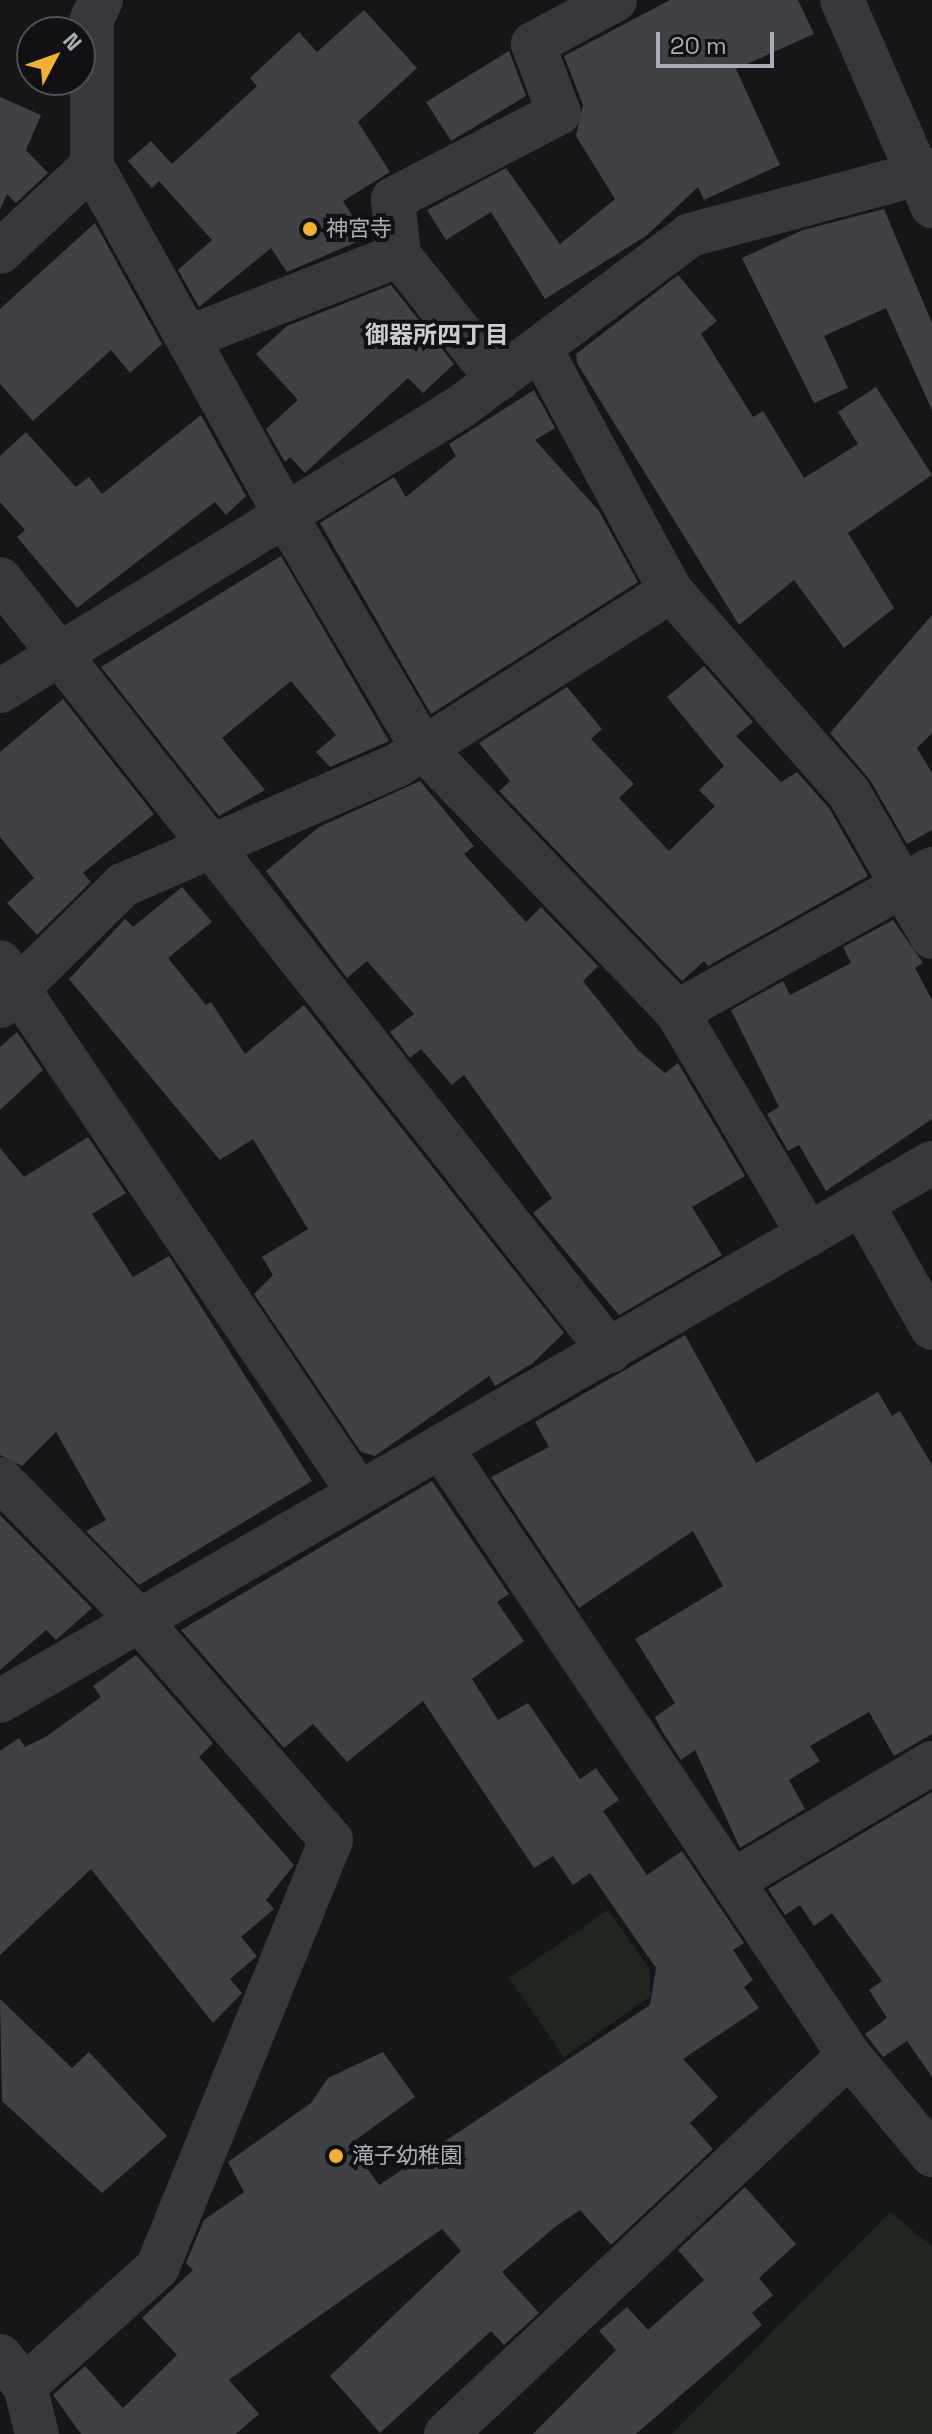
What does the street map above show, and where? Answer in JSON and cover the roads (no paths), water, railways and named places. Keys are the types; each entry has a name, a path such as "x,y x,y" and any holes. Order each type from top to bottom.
{"street":[{"path":"101,0 92,19 92,166 190,337 287,518 422,747 677,1012 809,1235"},
{"path":"498,380 399,255 393,199 559,113 533,44 615,0"},
{"path":"0,691 287,518 498,380 690,235 927,183 842,0"},
{"path":"6,235 92,166"},
{"path":"190,337 399,255"},
{"path":"541,350 671,591 849,793 918,877 932,937"},
{"path":"0,579 610,1351"},
{"path":"359,1493 7,985 123,885 212,849 422,747 671,591"},
{"path":"677,1012 918,877"},
{"path":"0,1701 359,1493 442,1449 932,1163"},
{"path":"862,1204 932,1328"},
{"path":"442,1449 849,2055 932,2155"},
{"path":"0,1479 139,1620 331,1840 158,2267 13,2371 37,2434"},
{"path":"733,1881 932,1763"},
{"path":"446,2434 849,2055"}],"place":[{"name":"神宮寺","path":"310,229"},
{"name":"滝子幼稚園","path":"336,2156"}],"district":[{"name":"御器所四丁目","path":"437,335"}]}
